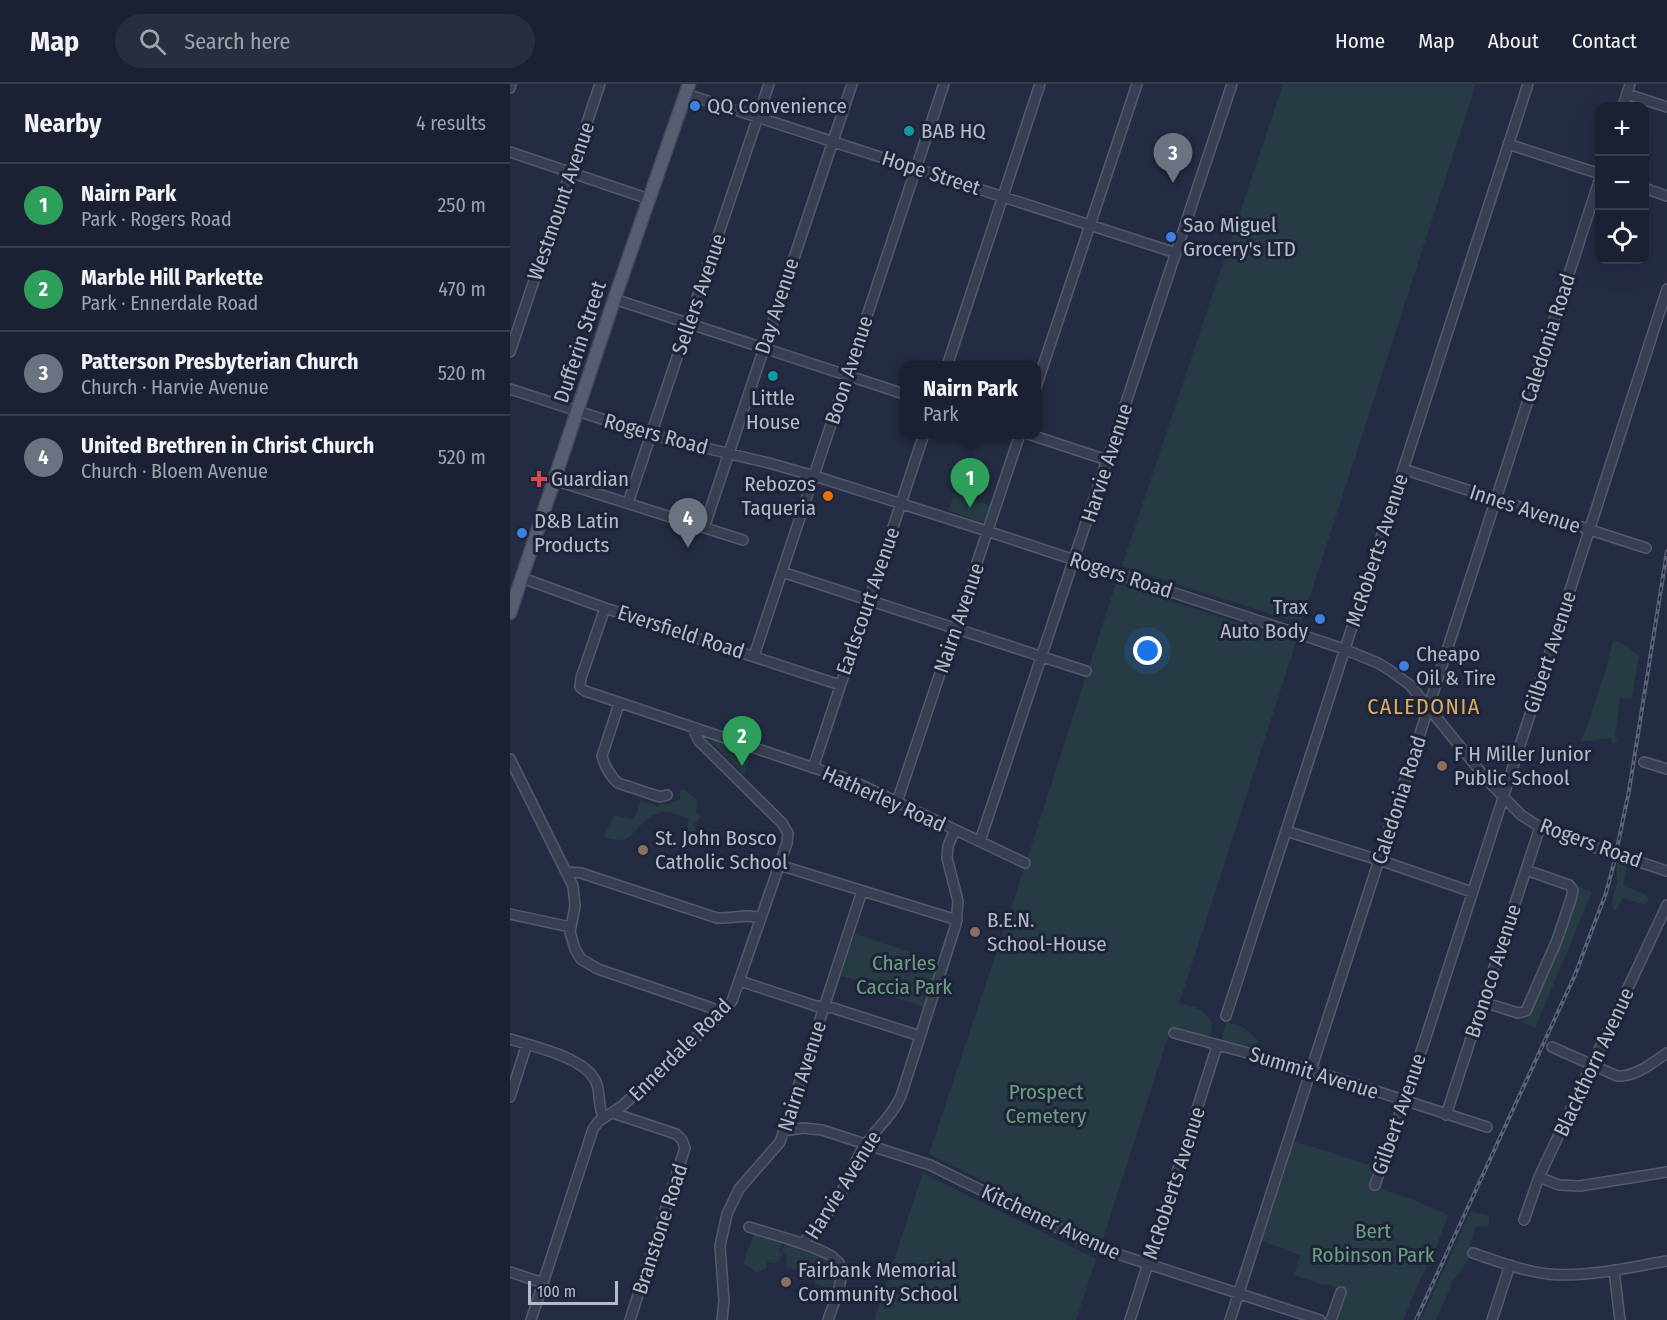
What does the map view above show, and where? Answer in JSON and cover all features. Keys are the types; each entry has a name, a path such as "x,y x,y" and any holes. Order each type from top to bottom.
{"main road":[{"name":"Dufferin Street","path":"510,613 614,299 687,89"}],"street":[{"name":"Westmount Avenue","path":"510,352 600,84"},
{"name":"Sellers Avenue","path":"628,503 769,84"},
{"name":"Day Avenue","path":"704,528 852,84"},
{"name":"Boon Avenue","path":"754,656 944,84"},
{"path":"949,361 1040,84"},
{"path":"1041,372 1137,84"},
{"name":"Harvie Avenue","path":"980,841 1233,84"},
{"name":"McRoberts Avenue","path":"1226,1016 1528,84"},
{"path":"1624,102 1630,84"},
{"name":"Hope Street","path":"687,89 758,117 832,142 1176,254"},
{"path":"1627,94 1667,107"},
{"path":"1508,144 1595,175"},
{"path":"510,152 649,199"},
{"name":"Caledonia Road","path":"1230,1320 1595,188"},
{"path":"1649,190 1667,196"},
{"name":"Gilbert Avenue","path":"1375,1185 1667,289"},
{"path":"614,299 900,393"},
{"name":"Rogers Road","path":"510,389 651,435 814,476 901,503 1344,649 1378,663 1395,673 1416,692 1502,796 1521,815 1540,827 1573,840 1667,871"},
{"name":"Earlscourt Avenue","path":"813,768 923,439"},
{"name":"Nairn Avenue","path":"897,802 1019,439"},
{"path":"1041,439 1107,460"},
{"name":"Innes Avenue","path":"1403,469 1646,548"},
{"path":"554,480 743,540"},
{"path":"782,572 1086,672"},
{"name":"Eversfield Road","path":"522,578 605,608 840,685"},
{"name":"Hatherley Road","path":"605,608 581,678 580,685 585,691 853,781 1025,863"},
{"path":"619,704 602,756 610,773 618,783 660,797 667,795"},
{"name":"Ennerdale Road","path":"604,1118 614,1113 722,1013 732,1001 788,838 782,823 699,741 693,728"},
{"path":"510,759 573,886 575,906 570,927 571,938 581,959 592,967 722,1013"},
{"path":"1644,762 1667,769"},
{"name":"Bronoco Avenue","path":"1446,1115 1540,827"},
{"name":"Harvie Avenue","path":"828,1320 842,1277 841,1268 834,1258 804,1244 813,1229 825,1218 838,1200 866,1144 898,1105 957,920 958,901 947,858 948,846 955,830"},
{"path":"1286,831 1472,892"},
{"path":"779,865 957,920"},
{"path":"1483,1002 1518,1013 1526,1011 1557,940 1571,899 1573,890 1569,885 1526,870"},
{"path":"567,872 581,873 713,917 731,918 748,915 761,918"},
{"name":"Nairn Avenue","path":"722,1320 724,1301 720,1246 729,1208 747,1178 776,1148 784,1131 862,891"},
{"name":"Blackthorn Avenue","path":"1524,1220 1539,1177 1667,905"},
{"path":"510,914 570,927"},
{"path":"740,981 920,1036"},
{"name":"Summit Avenue","path":"1174,1032 1217,1046 1311,1070 1487,1128"},
{"path":"510,1039 570,1059 588,1071 596,1082 600,1111 604,1118 597,1123 590,1137 531,1320"},
{"path":"510,1097 527,1044"},
{"name":"McRoberts Avenue","path":"1130,1320 1217,1046"},
{"path":"1552,1047 1611,1075 1623,1077 1641,1070 1667,1053"},
{"name":"Branstone Road","path":"614,1113 676,1134 682,1140 685,1148 630,1320"},
{"name":"Kitchener Avenue","path":"784,1131 803,1128 820,1129 938,1168 1089,1244 1320,1320"},
{"path":"1539,1177 1559,1185 1574,1186 1667,1172"},
{"path":"749,1227 804,1244"},
{"path":"1473,1253 1532,1272 1551,1275 1614,1270 1667,1261"},
{"path":"1492,1320 1510,1265"},
{"path":"1614,1270 1620,1320"},
{"path":"510,1272 543,1283"},
{"path":"1331,1320 1341,1292"}],"green space":[{"path":"1283,84 1476,84 1301,624 1122,566"},
{"path":"954,494 991,506 986,520 982,522 949,511"},
{"name":"Prospect Cemetery","path":"1116,583 1296,642 1179,1004 1193,1006 1205,1014 1212,1024 1211,1031 1208,1038 1198,1038 1180,1031 1170,1031 1102,1241 929,1154"},
{"path":"1613,640 1628,646 1632,652 1639,655 1632,698 1620,698 1615,736 1618,742 1613,744 1610,738 1580,742 1606,669"},
{"path":"709,739 751,752 745,775"},
{"path":"684,789 698,801 696,812 701,817 693,824 697,832 702,830 709,837 708,841 697,847 691,846 685,841 689,818 665,812 657,813 645,821 626,839 606,838 605,835 614,815 634,819 641,800 658,806 659,804 670,804 680,799 680,791"},
{"path":"1618,861 1628,864 1623,885 1649,898 1646,905 1622,898 1617,910 1614,910 1612,899 1617,885"},
{"path":"1579,887 1592,892 1535,1028 1521,1022 1530,1015 1564,933"},
{"name":"Charles Caccia Park","path":"855,933 938,962 924,1007 882,993 883,989 841,976"},
{"path":"1227,1022 1243,1027 1259,1041 1257,1044 1247,1046 1223,1041 1222,1034"},
{"name":"Bert Robinson Park","path":"1294,1141 1376,1167 1370,1183 1376,1188 1414,1200 1448,1215 1437,1247 1403,1320 1336,1320 1346,1289 1324,1285 1294,1275 1300,1255 1262,1241"},
{"path":"923,1173 1096,1259 1076,1320 874,1320"},
{"path":"1472,1212 1489,1216 1489,1224 1476,1227 1469,1258 1454,1279 1436,1320 1421,1320 1469,1215"},
{"path":"754,1234 782,1244 778,1251 783,1254 780,1260 777,1263 767,1262 767,1267 760,1272 756,1272 743,1263"},
{"path":"785,1244 817,1254 831,1263 836,1275 832,1289 815,1284 811,1274 813,1268 802,1265 800,1271 787,1267 786,1256 782,1250"}],"railway":[{"path":"1416,1320 1575,975 1606,893 1629,791 1667,551"}],"place":[{"name":"QQ Convenience","path":"695,106"},
{"name":"BAB HQ","path":"909,131"},
{"name":"Patterson Presbyterian Church","path":"1173,183"},
{"name":"Sao Miguel Grocery's LTD","path":"1171,237"},
{"name":"Little House","path":"773,376"},
{"name":"Guardian","path":"539,479"},
{"name":"Rebozos Taqueria","path":"828,496"},
{"name":"Nairn Park","path":"970,508"},
{"name":"D&B Latin Products","path":"522,533"},
{"name":"United Brethren in Christ Church","path":"688,548"},
{"name":"Trax Auto Body","path":"1320,619"},
{"name":"Cheapo Oil & Tire","path":"1404,666"},
{"name":"Marble Hill Parkette","path":"742,766"},
{"name":"F H Miller Junior Public School","path":"1442,766"},
{"name":"St. John Bosco Catholic School","path":"643,850"},
{"name":"B.E.N. School-House","path":"975,932"},
{"name":"Fairbank Memorial Community School","path":"786,1282"}],"district":[{"name":"CALEDONIA","path":"1424,706"}]}
